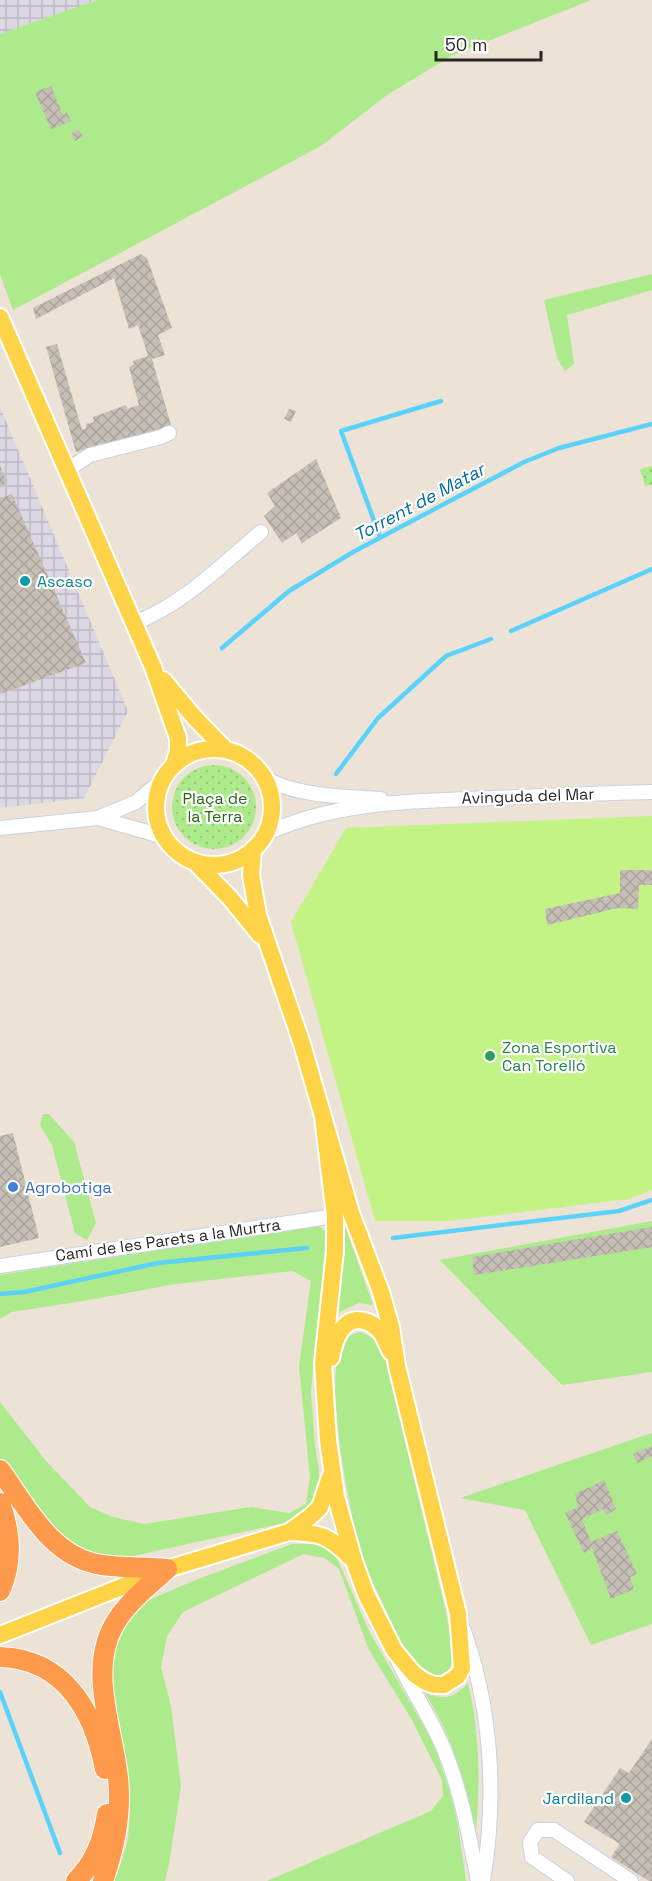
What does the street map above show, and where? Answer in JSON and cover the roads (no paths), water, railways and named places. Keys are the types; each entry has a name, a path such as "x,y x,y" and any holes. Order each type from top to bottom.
{"highway":[{"path":"0,1470 38,1526 65,1552 102,1565 167,1569"},
{"path":"0,1503 8,1531 9,1555 0,1591"},
{"path":"103,1881 112,1856 119,1808 118,1780 104,1691 104,1653 110,1633 120,1616 167,1569"},
{"path":"0,1657 24,1660 56,1676 83,1704 94,1728 102,1752 108,1809 96,1856 76,1881"}],"main road":[{"path":"0,317 153,667 178,738 178,750 174,764"},
{"path":"153,667 195,718 226,750 249,761 263,777 268,788 272,805 269,823 265,834 254,849 240,859 223,864 206,865 178,853 165,839 158,823 156,799 161,781 174,764 198,751 226,750"},
{"path":"254,849 251,875 258,915 302,1044 351,1213 392,1327 397,1366 458,1614 462,1668 458,1676 444,1685 434,1685 424,1681 414,1674 394,1650 366,1594 336,1497 331,1470 323,1363 335,1251 335,1216 323,1118"},
{"path":"195,862 230,898 267,944"},
{"path":"325,1385 333,1346 338,1334 345,1325 352,1321 359,1320 374,1325 382,1333 397,1366"},
{"path":"0,1635 167,1569 289,1532 320,1507 331,1470"},
{"path":"289,1532 312,1533 327,1537 354,1561"}],"street":[{"path":"67,470 90,456 169,433"},
{"path":"134,623 172,605 261,532"},
{"name":"Avinguda del Mar","path":"263,777 293,789 331,795 404,801"},
{"path":"0,828 98,818 136,802 161,781"},
{"name":"Avinguda del Mar","path":"265,834 303,819 329,812 404,801 652,792"},
{"path":"98,818 165,839"},
{"name":"Camí de les Parets a la Murtra","path":"0,1266 335,1216"},
{"path":"458,1614 479,1682 488,1739 490,1790 487,1859 483,1881"},
{"path":"394,1650 438,1736 453,1775 462,1804 478,1881"},
{"path":"567,1881 532,1857 530,1842 538,1830 554,1830 631,1881"}],"waterway":[{"path":"380,537 341,431 441,401"},
{"name":"Torrent de Matar","path":"222,648 289,591 353,552 524,462 559,448 652,424"},
{"path":"511,631 652,569"},
{"path":"336,774 378,718 446,656 491,639"},
{"path":"393,1238 619,1211 652,1200"},
{"path":"0,1294 24,1292 158,1263 307,1248"},
{"path":"0,1692 60,1853"}],"place":[{"name":"Ascaso","path":"25,581"},
{"name":"Zona Esportiva Can Torelló","path":"490,1056"},
{"name":"Agrobotiga","path":"13,1187"},
{"name":"Jardiland","path":"626,1798"}],"park label":[{"name":"Plaça de la Terra","path":"215,807"}]}
